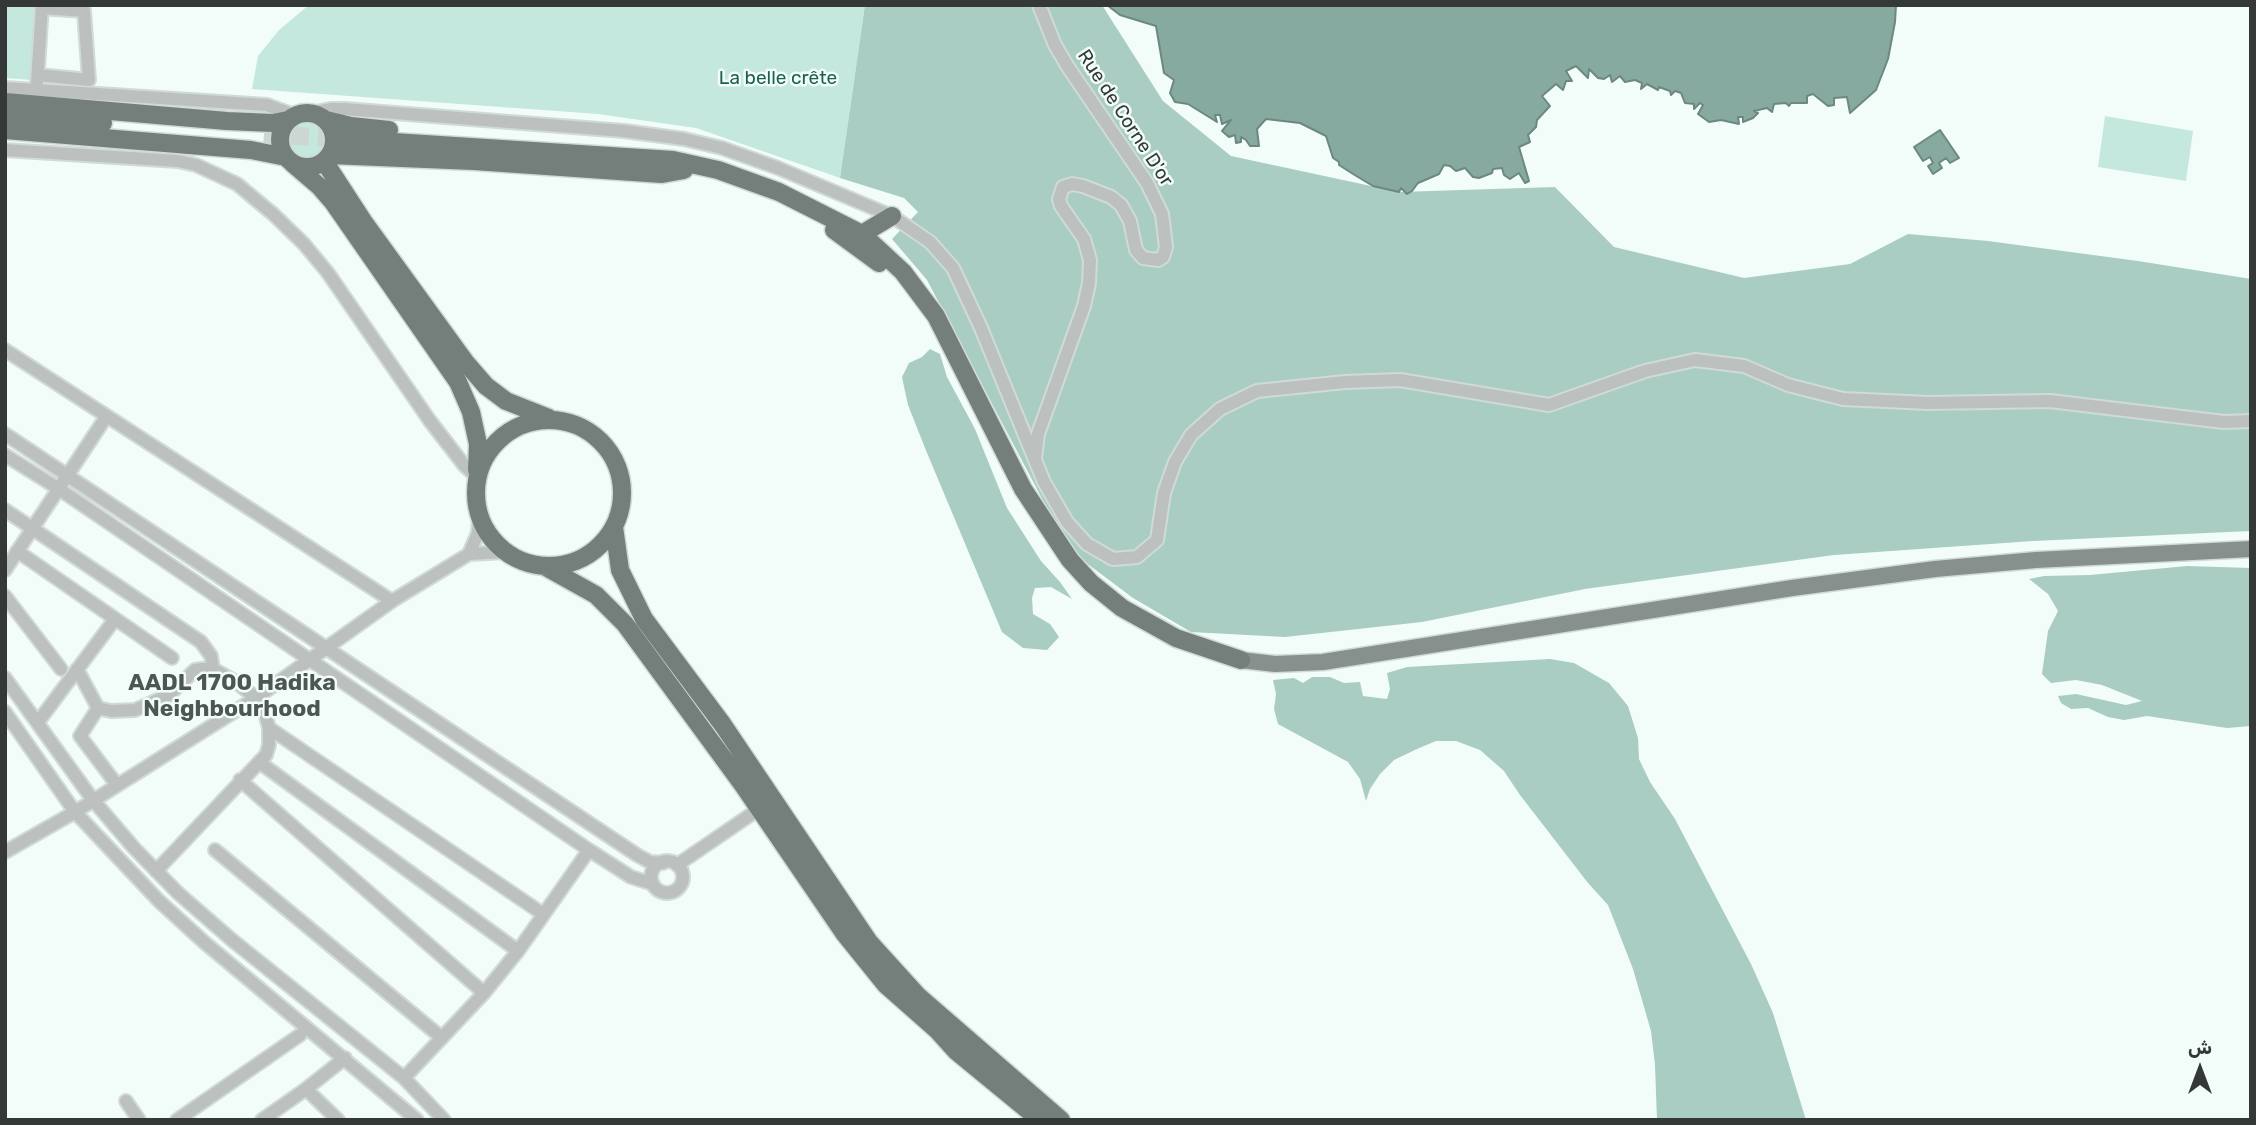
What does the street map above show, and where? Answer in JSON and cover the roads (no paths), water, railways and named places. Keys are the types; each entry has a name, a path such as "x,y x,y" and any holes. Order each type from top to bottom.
{"highway":[{"path":"5,102 227,121 274,122 305,117 371,129 640,146 667,152 688,167 848,233 862,234 895,217"},
{"path":"5,114 264,137 5,123"},
{"path":"305,117 334,137 327,158 350,202 466,363 486,386 521,408 586,430 603,444 616,462 622,484 621,506 614,527 602,544 585,557 565,565 544,566 523,562 505,552 490,537 480,519 476,498 478,444 471,412 458,382 333,202 289,160 280,143 280,135 305,117"},
{"path":"5,130 267,152 308,167 327,158 363,156 474,160 653,173 688,167"},
{"path":"347,143 688,167 739,177 779,192 862,234 914,284 936,316 1023,489 1077,568 1122,608 1147,623 1176,638 1241,660"},
{"path":"350,202 342,178 343,172 347,164 363,156"},
{"path":"895,217 888,236 895,265"},
{"path":"825,225 852,242 884,268 913,298 1037,521 1065,562 1088,587 1139,624 1167,638 1205,653 1241,660"},
{"path":"477,477 485,458 498,441 515,429 535,422 556,421"},
{"path":"614,527 620,570 645,619 723,724 869,942 918,996 1061,1120"},
{"path":"544,566 585,588 612,609 759,808 844,933 886,985 937,1030 956,1051 1040,1120"}],"main road":[{"path":"1241,660 1275,664 1323,662 1779,590 1935,569 2036,560 2251,549"}],"street":[{"name":"Rue de Corne D'or","path":"1039,5 1055,45 1068,67 1147,183 1162,214 1166,242 1163,257 1152,260 1143,258 1136,250 1130,221 1121,205 1111,197 1083,187 1072,184 1063,187 1059,199 1061,206 1077,226 1090,260 1089,283 1084,306 1045,416"},
{"path":"36,90 41,7 84,11 89,80 38,75"},
{"path":"5,88 267,105 305,117 331,109 344,109 624,131 684,139 770,165 895,217 930,242 953,268 981,328 1035,462 1067,522 1087,544 1113,559 1137,557 1157,540 1164,492 1175,462 1191,435 1220,409 1257,391 1345,382 1400,380 1549,405 1645,371 1695,360 1744,366 1788,385 1843,399 1928,403 2050,401 2224,422 2251,421"},
{"path":"5,150 178,161 196,165 237,184 288,227 328,273 430,421 464,465 477,477"},
{"path":"5,350 392,601"},
{"path":"5,569 106,416"},
{"path":"1018,422 1032,423 1045,416"},
{"path":"1035,462 1035,443 1045,416"},
{"path":"5,434 645,860 677,865 759,808"},
{"path":"5,455 631,877 653,884 666,893 679,888 683,878 677,865"},
{"path":"5,510 201,642 211,656 213,669"},
{"path":"469,554 476,541 480,519"},
{"path":"17,551 172,658"},
{"path":"5,852 75,812 258,696 392,601 469,554 505,552"},
{"path":"5,596 61,669"},
{"path":"38,722 115,619"},
{"path":"77,669 98,708 111,711 135,710 169,695 195,670 213,669 258,696 269,727 269,746 265,755 156,871"},
{"path":"5,678 93,800 156,871 232,940 404,1078 444,1120"},
{"path":"98,708 80,736 117,785"},
{"path":"5,712 75,812 159,901 416,1120"},
{"path":"269,727 543,914"},
{"path":"258,762 518,951"},
{"path":"240,780 484,993"},
{"path":"215,850 442,1038"},
{"path":"404,1078 484,993 518,951 589,850"},
{"path":"653,884 652,874 658,865 663,863"},
{"path":"177,1120 300,1035"},
{"path":"262,1120 345,1058"},
{"path":"306,1089 338,1120"},
{"path":"126,1101 139,1120"}],"tunnel":[{"path":"264,134 347,139"}],"district":[{"name":"AADL 1700 Hadika Neighbourhood","path":"232,696"}],"park label":[{"name":"La belle crête","path":"778,79"}]}
